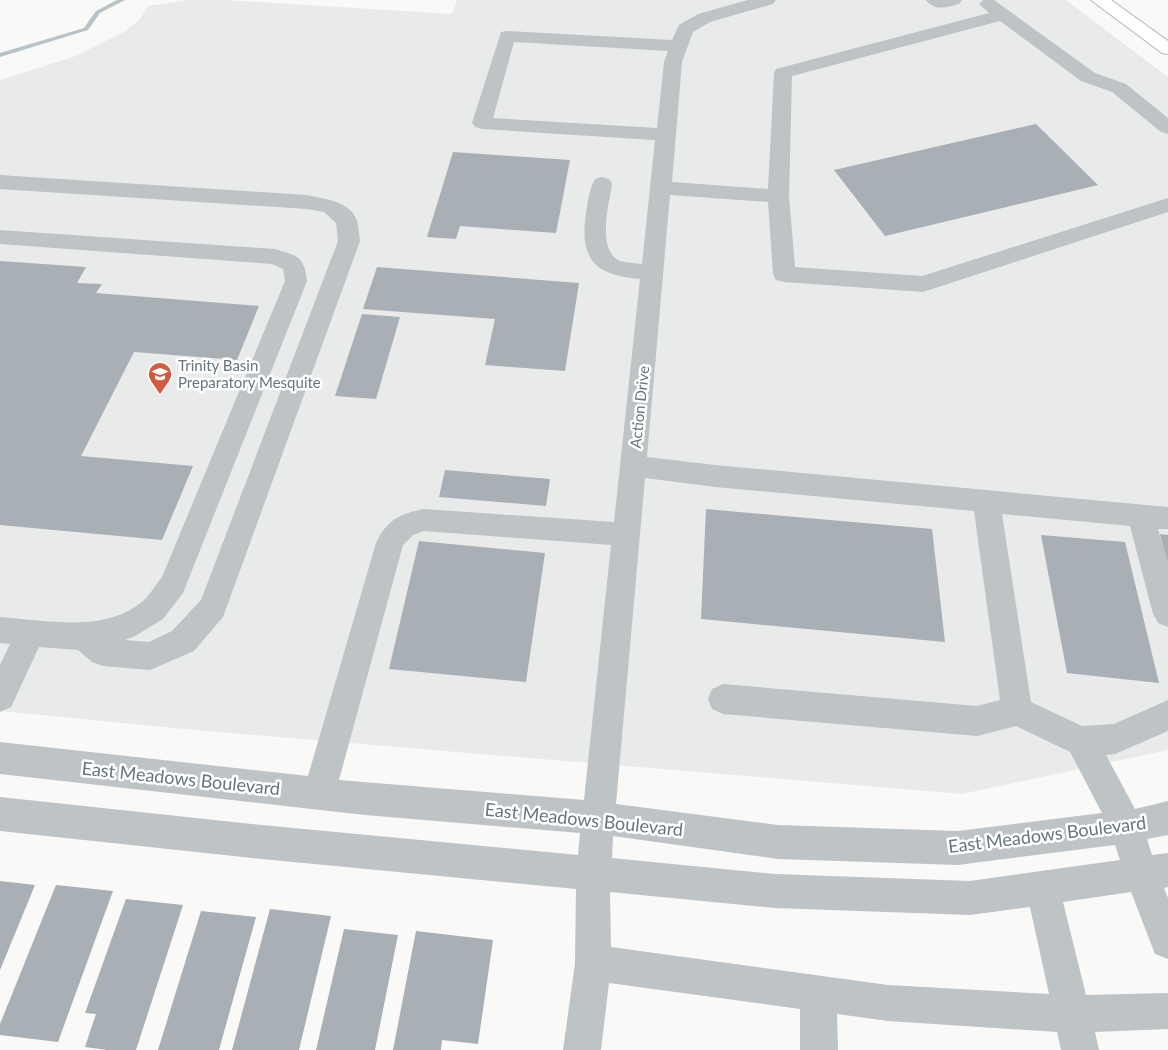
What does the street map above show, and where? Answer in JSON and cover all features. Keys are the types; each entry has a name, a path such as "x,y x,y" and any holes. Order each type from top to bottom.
{"main road":[{"path":"1100,0 1168,49"}],"street":[{"name":"Action Drive","path":"582,1050 593,963 593,874 634,466 664,136 673,62 685,29 704,18 767,0"},
{"path":"935,0 939,3 953,0"},
{"path":"983,0 1088,78 1119,88 1168,128"},
{"path":"1003,14 783,73 778,196 784,274 923,284 1168,206"},
{"path":"664,136 482,123 507,36 679,46"},
{"path":"0,182 307,202 331,207 346,220 349,241 213,608 183,641 150,656 103,652 84,637"},
{"path":"602,184 595,238 597,253 608,264 626,270 652,273"},
{"path":"660,188 778,196"},
{"path":"0,237 275,257 294,265 296,281 173,584 153,610 125,627 84,637 0,630"},
{"path":"634,466 715,476 1168,518"},
{"path":"986,501 1017,711"},
{"path":"1141,515 1168,614"},
{"path":"319,793 390,544 399,529 411,522 424,520 627,535"},
{"path":"0,697 31,633"},
{"path":"723,699 977,721 1017,711 1081,742 1115,738 1168,716"},
{"path":"1081,742 1127,827 1155,873 1168,941"},
{"name":"East Meadows Boulevard","path":"0,758 319,793 600,818 778,842 958,848 1127,827 1168,818"},
{"path":"0,814 252,841 775,891 970,898 1155,873"},
{"path":"1043,889 1080,1050"},
{"path":"593,963 888,1003 1072,1014 1168,1011"},
{"path":"818,995 819,1050"}],"shaded area":[{"path":"189,0 225,0 452,14 457,0 1066,0 1168,77 1168,750 962,794 205,731 0,711 0,80 73,57 124,32 139,20 148,6"}],"building":[{"path":"1036,124 1098,185 885,236 834,170"},
{"path":"453,152 570,160 556,233 460,226 456,239 427,237"},
{"path":"0,261 86,267 77,283 102,284 96,293 259,306 237,360 134,352 81,456 193,466 162,540 0,525"},
{"path":"377,267 579,283 565,371 485,365 495,319 363,309"},
{"path":"362,314 400,317 376,399 335,396"},
{"path":"445,470 550,479 546,506 439,497"},
{"path":"706,509 932,529 945,642 701,619"},
{"path":"1160,534 1168,535 1168,562 1167,562"},
{"path":"1041,535 1125,542 1159,683 1067,673"},
{"path":"419,541 545,553 526,682 389,669"},
{"path":"0,881 35,885 0,970"},
{"path":"56,885 113,891 58,1042 0,1035 0,1024"},
{"path":"126,899 183,905 136,1050 107,1050 85,1047 96,1014 85,1013"},
{"path":"270,909 331,916 299,1050 232,1050"},
{"path":"201,911 256,917 219,1050 158,1050"},
{"path":"344,929 398,935 375,1050 316,1050"},
{"path":"416,931 493,940 478,1044 442,1040 441,1050 393,1050"}],"waterway":[{"path":"0,55 86,29 98,12 122,0"}],"place":[{"name":"Trinity Basin Preparatory Mesquite","path":"160,395"}]}
